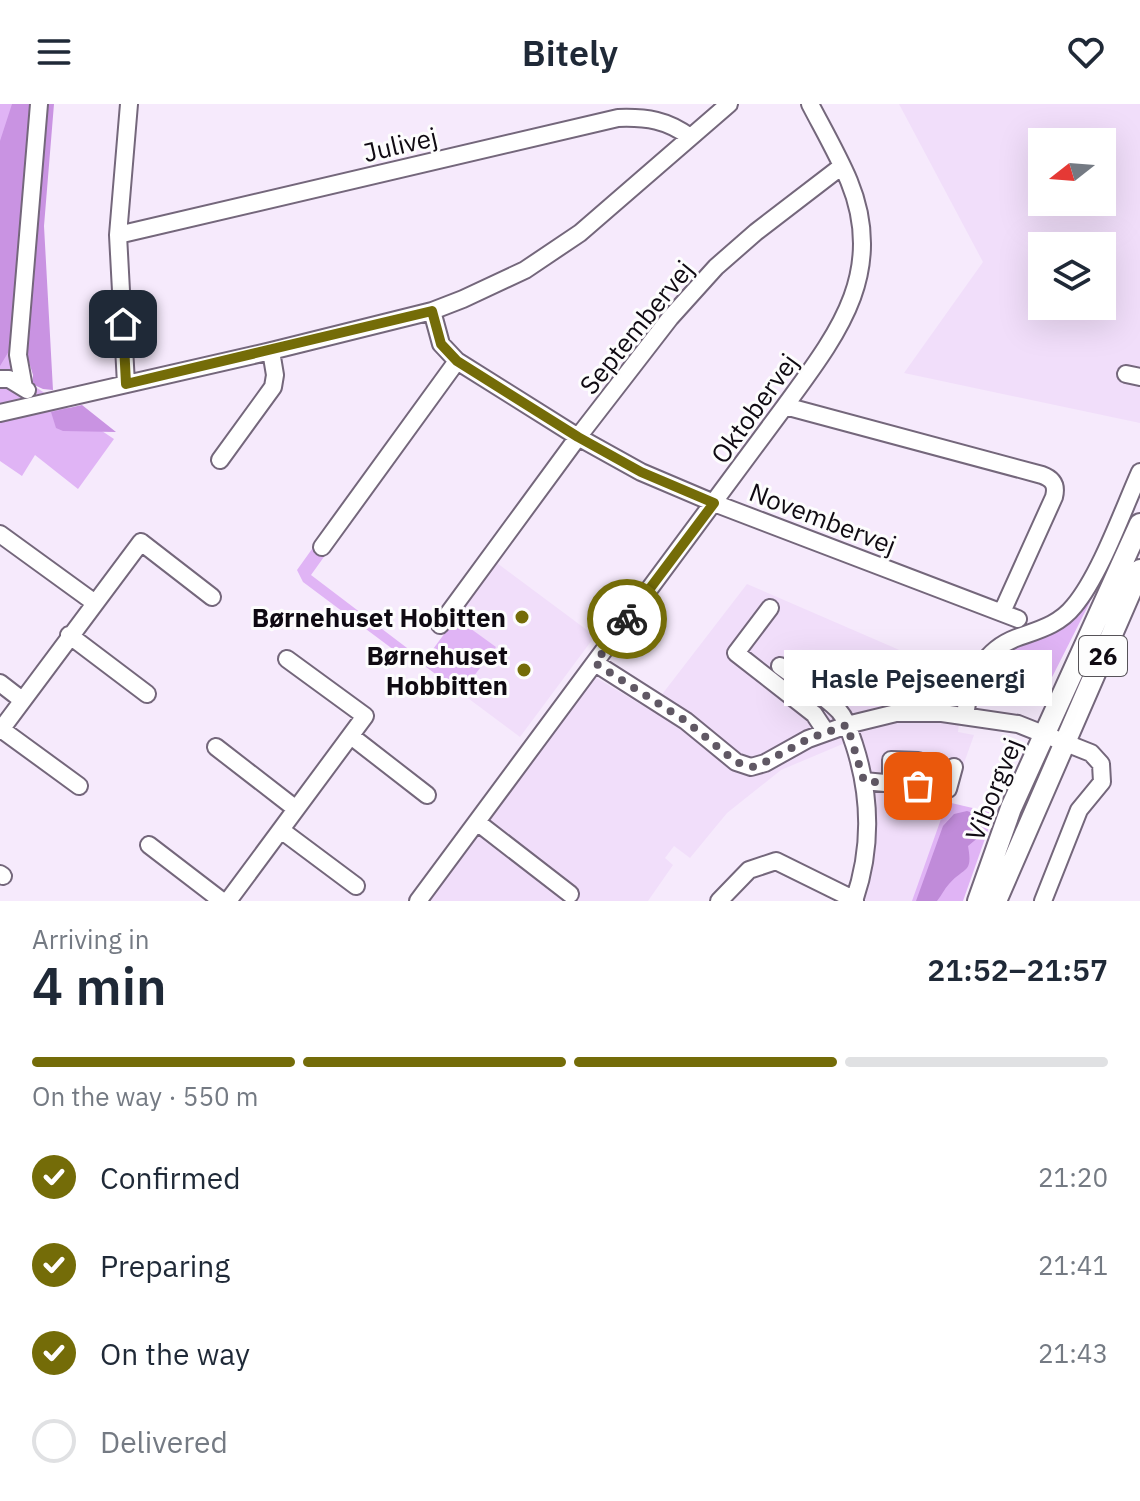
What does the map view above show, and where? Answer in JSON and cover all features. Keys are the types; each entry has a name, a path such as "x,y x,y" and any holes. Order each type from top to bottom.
{"main road":[{"name":"Viborgvej","path":"978,901 1011,808 1140,524"},
{"name":"Viborgvej","path":"996,901 1140,570"}],"street":[{"path":"24,388 18,355 39,104"},
{"path":"126,384 118,235 129,104"},
{"path":"0,413 432,311 525,270 580,233 729,104"},
{"name":"Oktobervej","path":"418,901 831,344 855,294 861,247 860,224 850,184 810,104"},
{"name":"Julivej","path":"118,235 593,123 628,118 654,119 672,125 690,137"},
{"name":"Septembervej","path":"440,625 670,318 716,267 781,210 842,166"},
{"name":"Novembervej","path":"432,311 441,344 457,361 578,437 641,472 1010,616 1054,497 1052,480 785,406"},
{"path":"220,460 273,387 275,375 271,351"},
{"path":"0,379 18,355"},
{"path":"322,547 457,361"},
{"path":"0,379 9,379 49,402"},
{"path":"965,716 972,681 988,656 1008,641 1057,622 1074,607 1086,589 1140,472"},
{"path":"0,534 95,603"},
{"path":"79,786 1,730 22,700 141,542 212,597"},
{"path":"770,608 736,653 814,714 826,732"},
{"path":"69,635 147,694"},
{"path":"149,845 225,901 351,736 365,716 287,659"},
{"path":"595,663 686,721 744,766 758,766 826,732 896,713 942,713 1018,724 1096,757 1104,773 1102,782 1079,810 1043,901"},
{"path":"719,901 749,870 776,861 854,900 866,843 867,802 847,725 839,711 780,666"},
{"path":"0,683 22,700"},
{"path":"351,736 427,795"},
{"path":"216,747 296,809"},
{"path":"891,784 891,760 918,761 918,786"},
{"path":"864,781 948,789 954,767"},
{"path":"477,822 570,894"},
{"path":"281,830 356,886"}],"shaded area":[{"path":"0,104 45,104 22,348 31,384 114,439 78,489 35,455 22,476 0,461"},
{"path":"12,104 31,104 12,346 0,366 0,141"},
{"path":"47,104 54,104 44,226 53,390 32,384 33,375 25,349"},
{"path":"899,104 1140,104 1140,423 904,373 983,262"},
{"path":"82,405 116,432 63,431 56,428 51,412"},
{"path":"318,547 326,554 311,575 411,651 406,659 303,582 297,570 312,549"},
{"name":"Børnehuset Hobbitten","path":"497,563 595,636 520,737 461,693 495,647 456,618"},
{"path":"747,584 964,678 958,732 974,735 915,901 846,901 855,874 860,811 858,784 845,743 781,770 727,813 690,858 674,846 665,858 673,865 648,901 427,901 595,677 650,710"},
{"path":"1087,600 1090,602 1038,705 984,696 987,675 1013,649 1012,646"},
{"path":"456,618 496,647 461,693 422,664"},
{"path":"947,802 994,813 963,901 912,901"},
{"path":"967,811 976,814 982,825 980,836 968,846 968,866 947,886 937,901 916,901 943,826 954,814"}],"way so far":[{"path":"627,619 595,663 686,721 736,762 744,766 758,766 808,739 847,725 864,781 918,786"}],"place":[{"name":"Børnehuset Hobitten","path":"522,617"},
{"name":"Børnehuset Hobbitten","path":"524,670"},
{"name":"Hasle Pejseenergi","path":"918,786"}],"route":[{"path":"123,324 126,384 432,311 441,344 457,361 578,437 641,472 714,503 627,619"}]}
